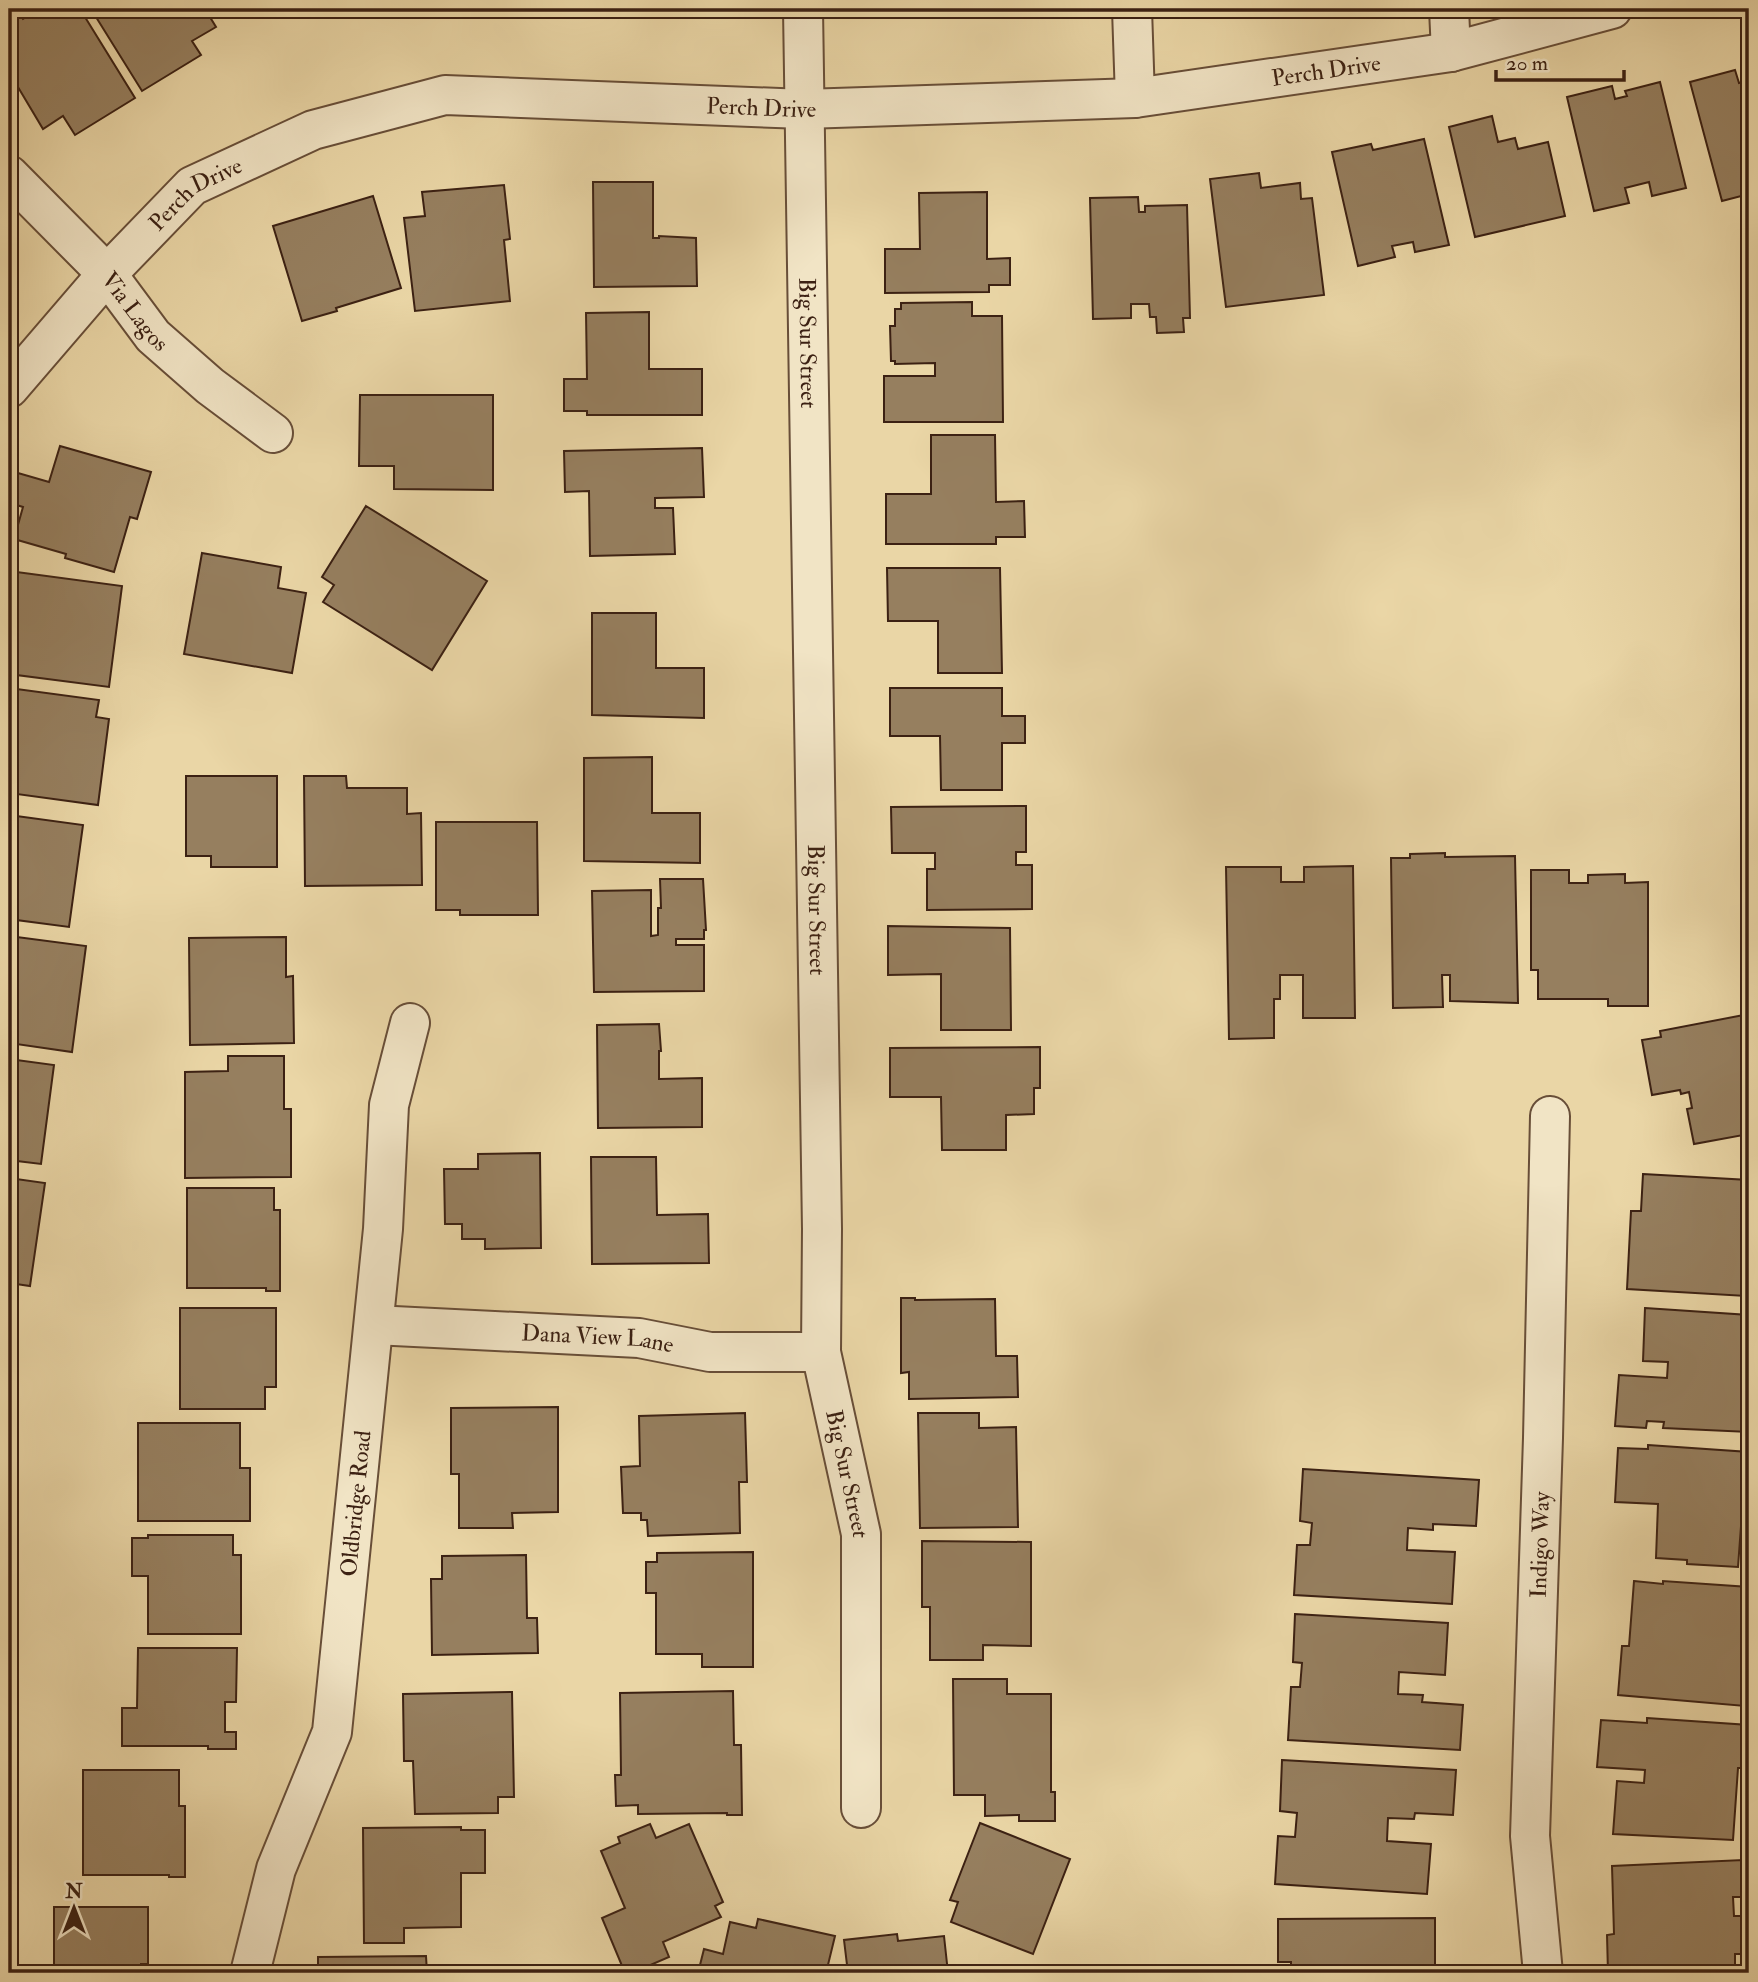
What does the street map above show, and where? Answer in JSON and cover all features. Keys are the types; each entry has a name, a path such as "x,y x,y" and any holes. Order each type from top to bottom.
{"street":[{"name":"Big Sur Street","path":"803,9 822,1215 821,1352 862,1534 862,1808"},
{"path":"1132,9 1135,98"},
{"path":"1449,9 1451,52"},
{"name":"Perch Drive","path":"9,388 107,274 192,186 313,130 445,95 804,109 1135,98 1451,52 1612,9"},
{"name":"Via Lagos","path":"9,175 107,274 153,336 210,386 273,433"},
{"name":"Oldbridge Road","path":"250,1973 276,1868 332,1732 383,1229 389,1105 410,1023"},
{"name":"Indigo Way","path":"1543,1973 1530,1836 1550,1116"},
{"name":"Dana View Lane","path":"374,1325 639,1338 710,1352 821,1352"}],"building":[{"path":"9,9 16,9 23,19 39,9 80,9 135,98 75,135 63,116 43,129 9,72"},
{"path":"91,9 205,9 216,27 192,41 201,55 142,91"},
{"path":"219,9 246,9 222,17"},
{"path":"439,9 514,9 514,11 439,12"},
{"path":"1735,70 1739,83 1749,80 1749,194 1722,201 1690,82"},
{"path":"1660,82 1686,188 1652,196 1649,182 1625,188 1629,203 1594,211 1567,97 1612,86 1615,99 1627,96 1625,91"},
{"path":"1492,116 1498,142 1515,138 1518,149 1548,142 1565,216 1475,237 1449,127"},
{"path":"1424,139 1449,245 1415,252 1413,242 1392,246 1395,257 1358,266 1332,152 1371,144 1373,150"},
{"path":"1259,173 1261,188 1300,183 1301,199 1312,198 1324,295 1226,307 1210,179"},
{"path":"593,182 653,182 653,238 696,238 697,286 594,287"},
{"path":"504,185 510,239 504,240 510,301 415,311 404,218 425,216 422,192"},
{"path":"987,192 987,259 1010,258 1010,285 989,285 989,292 885,293 885,249 920,249 919,193"},
{"path":"373,196 401,288 302,321 273,226"},
{"path":"1138,197 1139,212 1145,212 1145,206 1187,205 1190,318 1183,318 1184,332 1157,333 1156,317 1150,317 1149,304 1131,304 1131,318 1093,319 1090,198"},
{"path":"972,302 972,316 1002,316 1003,422 884,422 884,376 935,376 935,363 895,364 895,361 891,361 890,326 895,326 895,309 901,309 901,303"},
{"path":"649,312 649,369 702,369 702,415 587,415 587,411 564,411 564,379 587,379 586,313"},
{"path":"360,395 493,395 493,490 394,489 394,466 359,466"},
{"path":"931,435 995,435 996,502 1024,501 1025,537 996,537 996,544 886,544 886,494 931,494"},
{"path":"60,446 151,472 137,519 130,517 114,572 14,539 23,507 10,503 18,473 49,482"},
{"path":"702,448 704,497 655,498 655,508 673,508 675,554 590,556 589,491 565,492 564,451"},
{"path":"366,506 487,581 432,670 323,602 334,585 322,577"},
{"path":"202,553 281,567 278,588 306,593 292,673 184,654"},
{"path":"887,568 1000,568 1002,673 938,673 938,621 888,621"},
{"path":"9,571 122,586 109,687 9,674"},
{"path":"592,613 656,613 656,668 704,668 704,718 592,715"},
{"path":"9,688 99,700 96,717 109,719 98,805 9,793"},
{"path":"890,688 1002,688 1002,716 1025,716 1025,743 1002,743 1002,790 941,790 940,736 890,736"},
{"path":"652,757 652,813 700,813 700,863 584,861 584,758"},
{"path":"186,776 277,776 277,867 211,867 211,856 186,856"},
{"path":"304,776 346,776 347,788 407,788 407,814 421,813 422,885 305,886"},
{"path":"1026,806 1026,852 1016,852 1016,865 1032,865 1032,909 927,910 927,869 935,869 935,853 892,853 891,807"},
{"path":"9,815 83,825 69,927 9,919"},
{"path":"436,822 537,822 538,915 460,915 460,910 436,910"},
{"path":"1445,853 1445,857 1515,856 1518,1003 1450,1001 1450,975 1442,975 1443,1007 1393,1008 1391,858 1410,858 1410,854"},
{"path":"1353,866 1355,1018 1303,1018 1303,975 1280,975 1280,999 1274,999 1274,1038 1229,1039 1226,867 1281,867 1281,882 1304,882 1304,867"},
{"path":"1531,870 1569,870 1569,883 1588,883 1588,875 1625,874 1625,883 1648,882 1648,1006 1608,1006 1608,999 1538,999 1538,970 1531,970"},
{"path":"660,879 703,879 706,930 704,939 676,939 676,945 704,945 704,991 594,992 592,891 651,890 651,936 658,935"},
{"path":"888,926 1010,928 1011,1030 941,1030 941,974 888,975"},
{"path":"9,936 86,946 72,1052 9,1043"},
{"path":"286,937 286,977 293,976 294,1043 190,1045 189,938"},
{"path":"1749,1014 1749,1134 1694,1144 1687,1109 1692,1108 1689,1092 1681,1094 1680,1090 1652,1095 1642,1040 1661,1037 1660,1031"},
{"path":"659,1024 659,1079 702,1078 702,1127 598,1128 597,1025"},
{"path":"1040,1047 1040,1088 1034,1088 1034,1114 1006,1115 1006,1150 942,1150 941,1097 890,1097 890,1048"},
{"path":"228,1056 284,1056 284,1109 291,1109 291,1177 185,1178 185,1072 228,1071"},
{"path":"9,1059 54,1065 41,1164 9,1160"},
{"path":"540,1153 541,1248 485,1249 485,1239 462,1239 462,1224 445,1224 444,1169 478,1169 478,1154"},
{"path":"591,1157 656,1157 657,1215 708,1214 709,1263 592,1264"},
{"path":"1643,1174 1749,1180 1749,1275 1746,1296 1627,1289 1631,1211 1641,1211"},
{"path":"9,1178 45,1183 30,1286 9,1283"},
{"path":"187,1188 274,1188 274,1210 280,1210 280,1291 266,1291 266,1288 187,1288"},
{"path":"901,1298 995,1299 996,1356 1017,1356 1018,1397 909,1399 909,1372 901,1373"},
{"path":"9,1308 15,1309 9,1361"},
{"path":"180,1308 276,1308 276,1387 265,1387 265,1409 180,1409"},
{"path":"1645,1308 1749,1315 1749,1432 1663,1428 1664,1422 1647,1421 1646,1428 1615,1426 1619,1375 1667,1378 1668,1362 1643,1361"},
{"path":"9,1374 15,1375 11,1407 9,1407"},
{"path":"558,1407 558,1512 512,1513 513,1528 459,1528 459,1474 451,1474 451,1408"},
{"path":"745,1413 747,1482 739,1482 740,1533 648,1536 647,1520 641,1520 641,1513 623,1513 621,1467 640,1466 639,1416"},
{"path":"918,1413 979,1413 979,1428 1016,1427 1018,1527 920,1528"},
{"path":"9,1421 14,1421 9,1461"},
{"path":"138,1423 240,1423 240,1468 250,1468 250,1521 138,1521"},
{"path":"1648,1445 1749,1452 1749,1527 1741,1526 1738,1567 1687,1564 1687,1560 1656,1558 1658,1504 1615,1502 1618,1448 1648,1449"},
{"path":"9,1469 15,1471 9,1524"},
{"path":"1303,1469 1479,1480 1476,1526 1433,1524 1433,1530 1408,1528 1407,1550 1455,1552 1452,1604 1294,1595 1297,1545 1310,1545 1312,1523 1300,1521"},
{"path":"148,1535 233,1535 233,1555 241,1555 241,1634 148,1634 148,1576 132,1576 132,1538 148,1538"},
{"path":"922,1541 1031,1542 1031,1646 983,1645 983,1660 930,1660 930,1607 922,1607"},
{"path":"753,1552 753,1667 702,1667 702,1654 656,1654 656,1593 646,1593 646,1562 657,1562 657,1553"},
{"path":"526,1555 527,1618 537,1618 538,1653 432,1655 431,1579 442,1579 442,1556"},
{"path":"1634,1581 1749,1587 1749,1683 1745,1706 1618,1695 1622,1646 1629,1646"},
{"path":"1295,1614 1448,1623 1445,1675 1399,1672 1398,1694 1423,1695 1422,1702 1463,1705 1460,1750 1288,1740 1291,1687 1300,1687 1302,1663 1293,1662"},
{"path":"138,1648 237,1648 236,1702 225,1702 225,1732 236,1732 236,1749 208,1749 208,1746 122,1746 122,1708 137,1708"},
{"path":"953,1679 1007,1679 1007,1694 1051,1694 1051,1792 1055,1792 1055,1821 1019,1821 1019,1815 985,1816 985,1795 954,1795"},
{"path":"733,1691 734,1745 741,1745 742,1815 638,1814 638,1805 616,1806 615,1775 621,1775 620,1693"},
{"path":"512,1692 514,1797 498,1797 498,1813 415,1814 413,1761 404,1761 403,1694"},
{"path":"1647,1718 1749,1725 1747,1768 1738,1768 1733,1840 1613,1834 1617,1781 1644,1783 1645,1770 1597,1767 1601,1720 1647,1723"},
{"path":"1282,1760 1456,1770 1453,1815 1415,1813 1414,1819 1388,1818 1387,1841 1431,1844 1427,1894 1275,1884 1278,1836 1295,1837 1297,1813 1280,1811"},
{"path":"83,1770 179,1770 179,1806 185,1806 185,1877 83,1875"},
{"path":"980,1823 1070,1859 1033,1954 951,1922 958,1902 950,1900"},
{"path":"650,1824 656,1838 689,1824 723,1902 715,1906 721,1917 663,1942 669,1957 632,1973 625,1973 602,1918 625,1908 601,1851 620,1843 618,1837"},
{"path":"461,1827 461,1830 485,1830 485,1873 461,1873 461,1927 404,1928 404,1943 364,1943 363,1828"},
{"path":"1743,1860 1744,1897 1733,1897 1734,1916 1741,1916 1742,1954 1735,1954 1735,1973 1608,1973 1607,1935 1614,1934 1612,1866"},
{"path":"54,1907 148,1907 148,1964 141,1964 141,1973 54,1971"},
{"path":"1435,1918 1435,1969 1388,1970 1388,1973 1291,1973 1291,1962 1278,1962 1278,1919"},
{"path":"758,1919 835,1936 826,1973 698,1973 704,1949 723,1954 730,1922 756,1928"},
{"path":"897,1934 898,1941 944,1936 948,1973 848,1973 844,1940"},
{"path":"426,1956 427,1973 318,1973 318,1957"}]}
